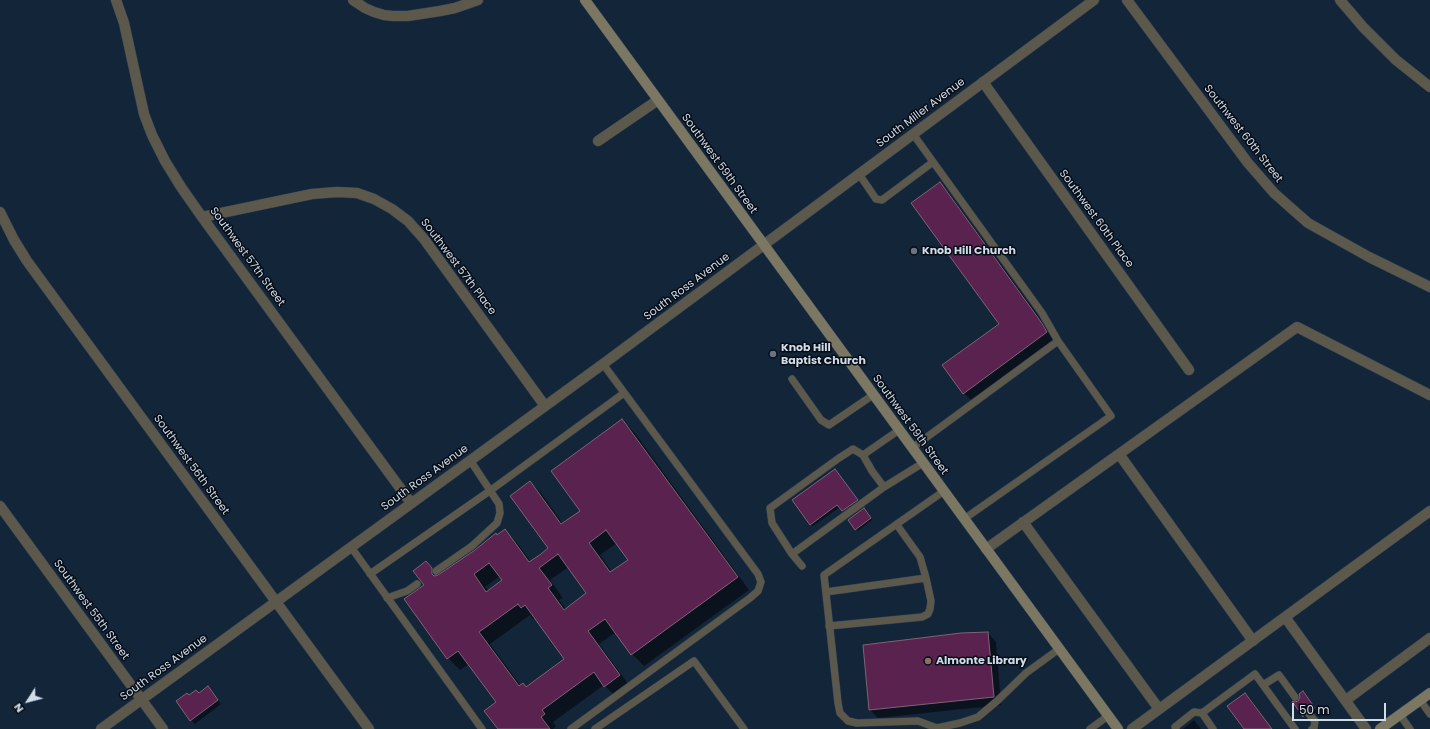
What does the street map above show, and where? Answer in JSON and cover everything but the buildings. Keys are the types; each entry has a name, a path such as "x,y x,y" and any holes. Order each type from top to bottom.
{"main road":[{"name":"Southwest 59th Street","path":"585,0 1118,729"},
{"path":"1380,729 1430,693"}],"street":[{"name":"Southwest 57th Street","path":"116,0 124,23 144,114 152,135 165,161 202,217 411,503"},
{"path":"353,0 370,10 384,15 393,16 408,16 440,12 478,0"},
{"name":"South Miller Avenue","path":"764,245 1094,0"},
{"name":"Southwest 60th Street","path":"1127,0 1248,163 1274,193 1308,223 1369,257 1430,287"},
{"path":"1340,0 1396,60 1430,87"},
{"name":"Southwest 60th Place","path":"983,82 1189,370"},
{"path":"598,141 658,100"},
{"name":"Southwest 57th Place","path":"202,217 312,194 337,192 357,193 380,202 408,221 424,239 545,406"},
{"name":"Southwest 56th Street","path":"0,212 14,240 27,261 369,729"},
{"name":"South Ross Avenue","path":"101,729 764,245"},
{"path":"986,549 1297,327 1430,395"},
{"path":"1119,454 1253,641"},
{"name":"Southwest 55th Street","path":"0,506 163,729"},
{"path":"1132,729 1430,511"},
{"path":"1023,522 1159,709"},
{"path":"1285,617 1366,729"},
{"path":"1346,700 1430,638"}],"lane":[{"path":"913,134 1042,312 1058,341 1111,416 964,519"},
{"path":"859,174 876,199 882,200 933,162"},
{"path":"912,448 1058,341"},
{"path":"571,729 750,598 758,591 761,582 758,574 603,364"},
{"path":"792,379 821,420 829,425 873,395"},
{"path":"370,574 491,490 624,393"},
{"path":"864,455 899,430"},
{"path":"802,566 792,554 772,523 770,508 853,449 864,455 872,471 884,488"},
{"path":"436,571 472,546 497,522 500,513 499,504 470,460"},
{"path":"792,554 884,488 923,463"},
{"path":"944,491 824,575 840,712 848,721 858,723 918,721 937,728 960,723 978,717 1026,673 1059,650"},
{"path":"829,626 922,617 928,614 931,602 920,557 897,525"},
{"path":"351,547 482,729"},
{"path":"826,592 926,578"},
{"path":"387,598 407,591 417,584"},
{"path":"595,729 694,661 744,729"},
{"path":"1176,729 1175,727 1194,712 1202,713 1255,674 1295,729"},
{"path":"1262,685 1279,675 1296,697"},
{"path":"1420,700 1430,714"},
{"path":"1202,713 1209,728"},
{"path":"1308,713 1315,721 1314,728 1312,729"},
{"path":"1400,715 1410,729"},
{"path":"1090,729 1108,716"}],"place":[{"name":"Knob Hill Church","path":"914,251"},
{"name":"Knob Hill Baptist Church","path":"773,354"},
{"name":"Almonte Library","path":"928,661"}]}
